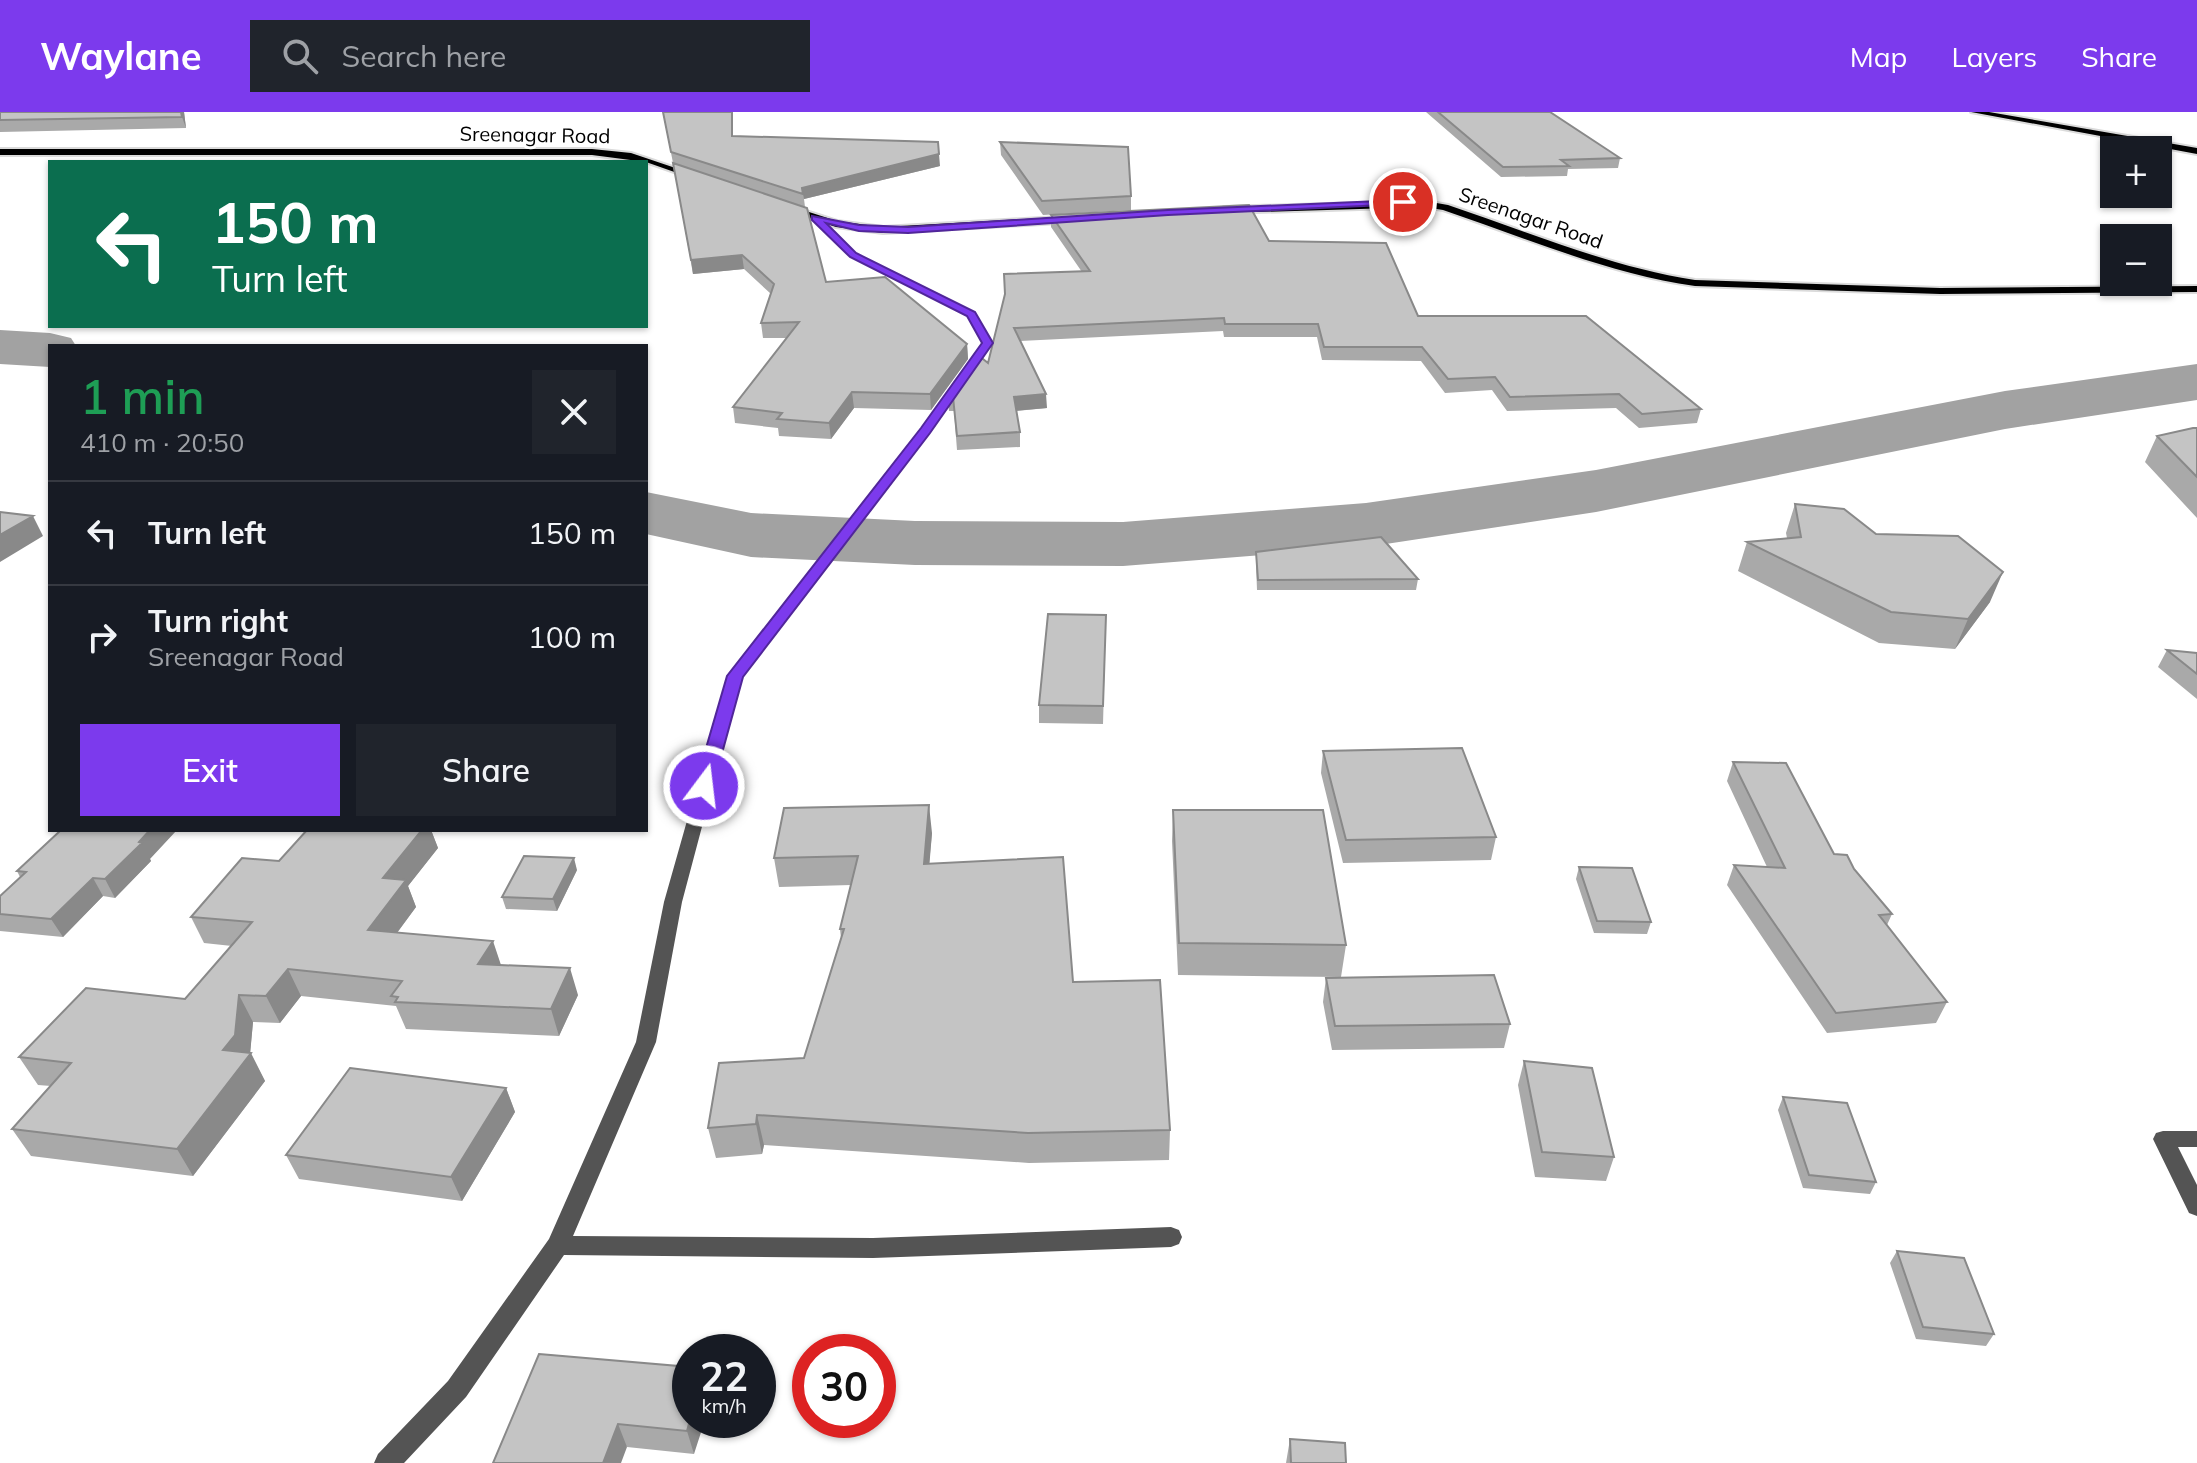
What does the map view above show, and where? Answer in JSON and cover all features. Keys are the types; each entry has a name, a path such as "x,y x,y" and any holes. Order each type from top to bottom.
{"main road":[{"path":"1975,112 2197,151"},
{"name":"Sreenagar Road","path":"0,152 592,152 628,155 644,160"},
{"name":"Sreenagar Road","path":"648,161 719,184"},
{"path":"774,203 815,218 883,230 1091,218"},
{"name":"Sreenagar Road","path":"1212,211 1425,204 1468,214 1599,260 1661,278 1738,287 1940,291 2197,289"}],"street":[{"path":"387,1463 457,1389 558,1245 646,1042 673,902 735,676 926,430 988,343 971,314 853,255 815,218"},
{"path":"2197,1139 2163,1139 2197,1207"},
{"path":"558,1245 873,1248 1171,1237"}],"building":[{"path":"0,112 181,112 182,117 0,120"},
{"path":"663,112 732,112 732,136 938,142 939,154 802,188 803,194 671,152"},
{"path":"1438,112 1550,112 1620,158 1561,160 1569,166 1503,167"},
{"path":"1000,142 1128,147 1131,196 1042,201"},
{"path":"673,163 807,208 826,282 885,277 967,344 930,394 852,392 829,423 777,419 782,413 733,407 799,322 761,323 774,284 742,255 691,260"},
{"path":"1249,205 1269,241 1386,243 1418,316 1586,316 1701,409 1642,414 1619,394 1510,397 1495,377 1448,379 1422,347 1324,347 1318,324 1225,324 1224,318 1014,328 1046,394 1014,397 1020,432 957,436 953,397 948,397 978,355 988,363 1005,294 1004,274 1090,271 1051,215"},
{"path":"2197,428 2197,477 2157,436"},
{"path":"1795,504 1844,509 1876,534 1958,536 2003,572 1968,619 1891,612 1747,542 1801,537"},
{"path":"0,512 33,516 0,535"},
{"path":"1381,537 1418,579 1258,580 1256,552"},
{"path":"1048,614 1106,615 1103,706 1039,705"},
{"path":"2167,650 2197,653 2197,674"},
{"path":"1462,748 1496,837 1346,840 1323,751"},
{"path":"1733,762 1786,763 1834,854 1847,855 1854,869 1892,914 1879,915 1947,1002 1836,1013 1734,865 1785,868"},
{"path":"929,805 924,864 1063,857 1073,982 1160,980 1170,1130 1028,1133 757,1115 756,1124 708,1128 719,1063 804,1058 844,929 840,929 858,856 774,858 784,808"},
{"path":"1173,810 1323,810 1346,945 1179,943"},
{"path":"59,832 148,832 139,842 142,843 105,879 93,878 51,919 0,914 0,896 26,872 17,871"},
{"path":"305,832 420,832 383,878 406,880 368,930 493,941 478,964 570,968 551,1009 395,1002 398,997 391,996 402,981 288,969 266,996 239,995 235,1035 223,1050 251,1053 177,1149 12,1129 71,1063 19,1057 86,988 185,999 252,922 191,917 242,858 279,861"},
{"path":"524,856 574,858 553,899 502,897"},
{"path":"1579,867 1632,868 1651,922 1597,921"},
{"path":"1494,975 1510,1024 1335,1026 1326,978"},
{"path":"1524,1061 1592,1068 1614,1157 1542,1152"},
{"path":"350,1068 506,1088 451,1177 286,1155"},
{"path":"1783,1097 1847,1103 1876,1182 1809,1175"},
{"path":"1897,1251 1964,1258 1994,1334 1923,1327"},
{"path":"539,1354 672,1365 672,1429 618,1424 603,1463 493,1463"},
{"path":"1290,1439 1345,1443 1346,1463 1291,1463"}],"waterway":[{"path":"0,347 48,350"},
{"path":"648,513 751,535 915,543 1123,544 1366,525 1596,491 2005,410 2197,382"}],"route":[{"path":"704,786 735,676 926,430 988,343 971,314 853,255 815,218 859,228 908,230 1403,202"}]}
